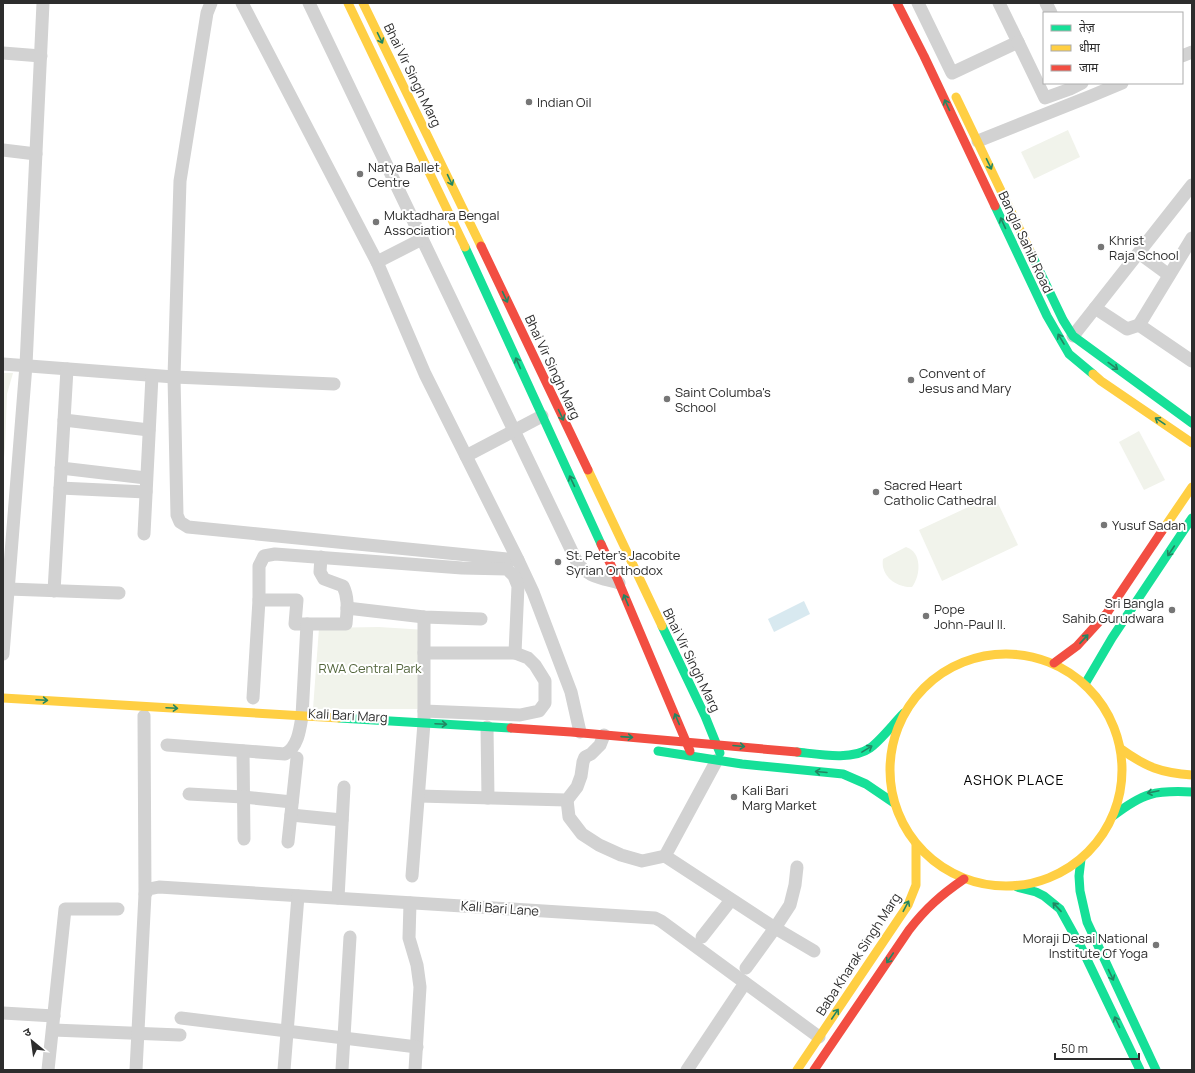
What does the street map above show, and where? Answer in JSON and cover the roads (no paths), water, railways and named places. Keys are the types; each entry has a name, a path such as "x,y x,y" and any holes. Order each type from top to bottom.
{"street":[{"path":"3,646 5,605 8,590 26,366 43,3"},
{"path":"211,3 207,13 180,181 174,377 176,515 180,522 188,527 518,560"},
{"path":"242,3 377,262 425,374 518,560 571,692 583,738"},
{"path":"309,3 577,562 582,569 589,574 619,583"},
{"name":"Bhai Vir Singh Marg","path":"348,3 480,278 619,583 691,755"},
{"name":"Bhai Vir Singh Marg","path":"363,3 443,165 718,744 720,761"},
{"name":"Bangla Sahib Road","path":"897,3 924,56 1047,316 1069,354 1101,381 1192,443"},
{"name":"Bangla Sahib Road","path":"910,3 978,141 1063,320 1073,336 1192,423"},
{"path":"918,3 952,73 1018,42"},
{"path":"999,3 1045,98 1080,84"},
{"path":"1046,3 1050,12"},
{"path":"3,53 41,56"},
{"path":"1085,84 1091,96"},
{"path":"978,141 1120,84"},
{"path":"3,150 36,154"},
{"path":"1073,336 1192,185"},
{"path":"1095,308 1127,329 1139,325 1169,275 1188,255 1192,238"},
{"path":"377,262 422,240"},
{"path":"1139,253 1169,275"},
{"path":"1139,325 1192,361"},
{"path":"3,364 152,376 334,384"},
{"path":"54,591 67,369"},
{"path":"144,534 152,376"},
{"path":"466,456 542,416"},
{"path":"64,420 149,430"},
{"path":"61,468 146,478"},
{"path":"1054,664 1077,646 1108,613 1192,487"},
{"path":"60,488 146,492"},
{"path":"1085,684 1112,638 1192,518"},
{"path":"253,698 259,600 259,566 264,556 275,554 462,568 507,569 514,576 518,586 515,653"},
{"path":"259,600 297,600 295,624 346,624 346,594 343,586 324,579 320,572 321,557"},
{"path":"8,590 120,593"},
{"path":"347,608 424,617 481,619"},
{"path":"412,876 424,727 424,617"},
{"path":"168,745 285,754 293,748 301,723 307,624"},
{"path":"424,653 515,653 528,658 536,665 545,681 545,703 539,710 520,715 424,727"},
{"path":"686,742 844,756 856,754 869,749 904,713 925,686 946,670 969,659 986,655 1015,654 1037,658 1070,672 1085,684 1098,698 1116,731 1121,749 1122,783 1113,816 1108,826 1096,843 1081,859 1050,877 1029,884 1015,886 989,885 964,879 938,865 926,856 916,845 903,825 894,803 889,780 889,762 896,729 904,713"},
{"name":"Kali Bari Marg","path":"3,698 301,723 424,727 487,734 583,738 603,742 686,742"},
{"path":"136,1070 145,894 144,716"},
{"path":"487,734 488,798"},
{"path":"603,742 591,754 585,757 577,787 567,800 569,817 582,834 599,846 621,855 642,861 665,856 731,900 814,951"},
{"path":"1121,749 1151,768 1172,774 1192,775"},
{"path":"648,750 691,755 742,764 843,774 866,784 894,803"},
{"path":"243,751 244,839"},
{"path":"288,842 297,758"},
{"path":"665,856 720,761"},
{"path":"338,898 344,787"},
{"path":"1113,816 1134,799 1153,791 1176,790 1192,792"},
{"path":"189,794 292,802"},
{"path":"418,796 567,800"},
{"path":"291,815 342,820"},
{"name":"Baba Kharak Singh Marg","path":"797,1070 908,905 916,884 916,845"},
{"path":"1081,859 1079,874 1079,897 1087,922 1094,940 1156,1070"},
{"path":"746,968 790,905 798,867"},
{"path":"814,1070 909,930 923,912 943,894 964,879"},
{"path":"1015,886 1044,896 1060,909 1081,947 1140,1070"},
{"name":"Kali Bari Lane","path":"145,894 149,889 159,887 655,918 819,1037"},
{"path":"284,1070 298,896"},
{"path":"702,937 731,900"},
{"path":"410,903 409,938 417,965 420,987 415,1070"},
{"path":"48,1070 65,909 118,909"},
{"path":"342,1070 350,937"},
{"path":"1081,947 1094,940"},
{"path":"686,1070 745,983"},
{"path":"3,1013 54,1016"},
{"path":"181,1018 417,1047"},
{"path":"53,1030 180,1035"}],"place":[{"name":"Indian Oil","path":"529,102"},
{"name":"Natya Ballet Centre","path":"360,174"},
{"name":"Muktadhara Bengal Association","path":"376,222"},
{"name":"Khrist Raja School","path":"1101,247"},
{"name":"Convent of Jesus and Mary","path":"911,380"},
{"name":"Saint Columba's School","path":"667,399"},
{"name":"Sacred Heart Catholic Cathedral","path":"876,492"},
{"name":"Yusuf Sadan","path":"1104,525"},
{"name":"St. Peter’s Jacobite Syrian Orthodox","path":"558,562"},
{"name":"Sri Bangla Sahib Gurudwara","path":"1172,610"},
{"name":"Pope John-Paul II.","path":"926,616"},
{"name":"Kali Bari Marg Market","path":"734,797"},
{"name":"Moraji Desai National Institute Of Yoga","path":"1156,945"}],"district":[{"name":"ASHOK PLACE","path":"1014,779"}],"park label":[{"name":"RWA Central Park","path":"370,668"}]}
